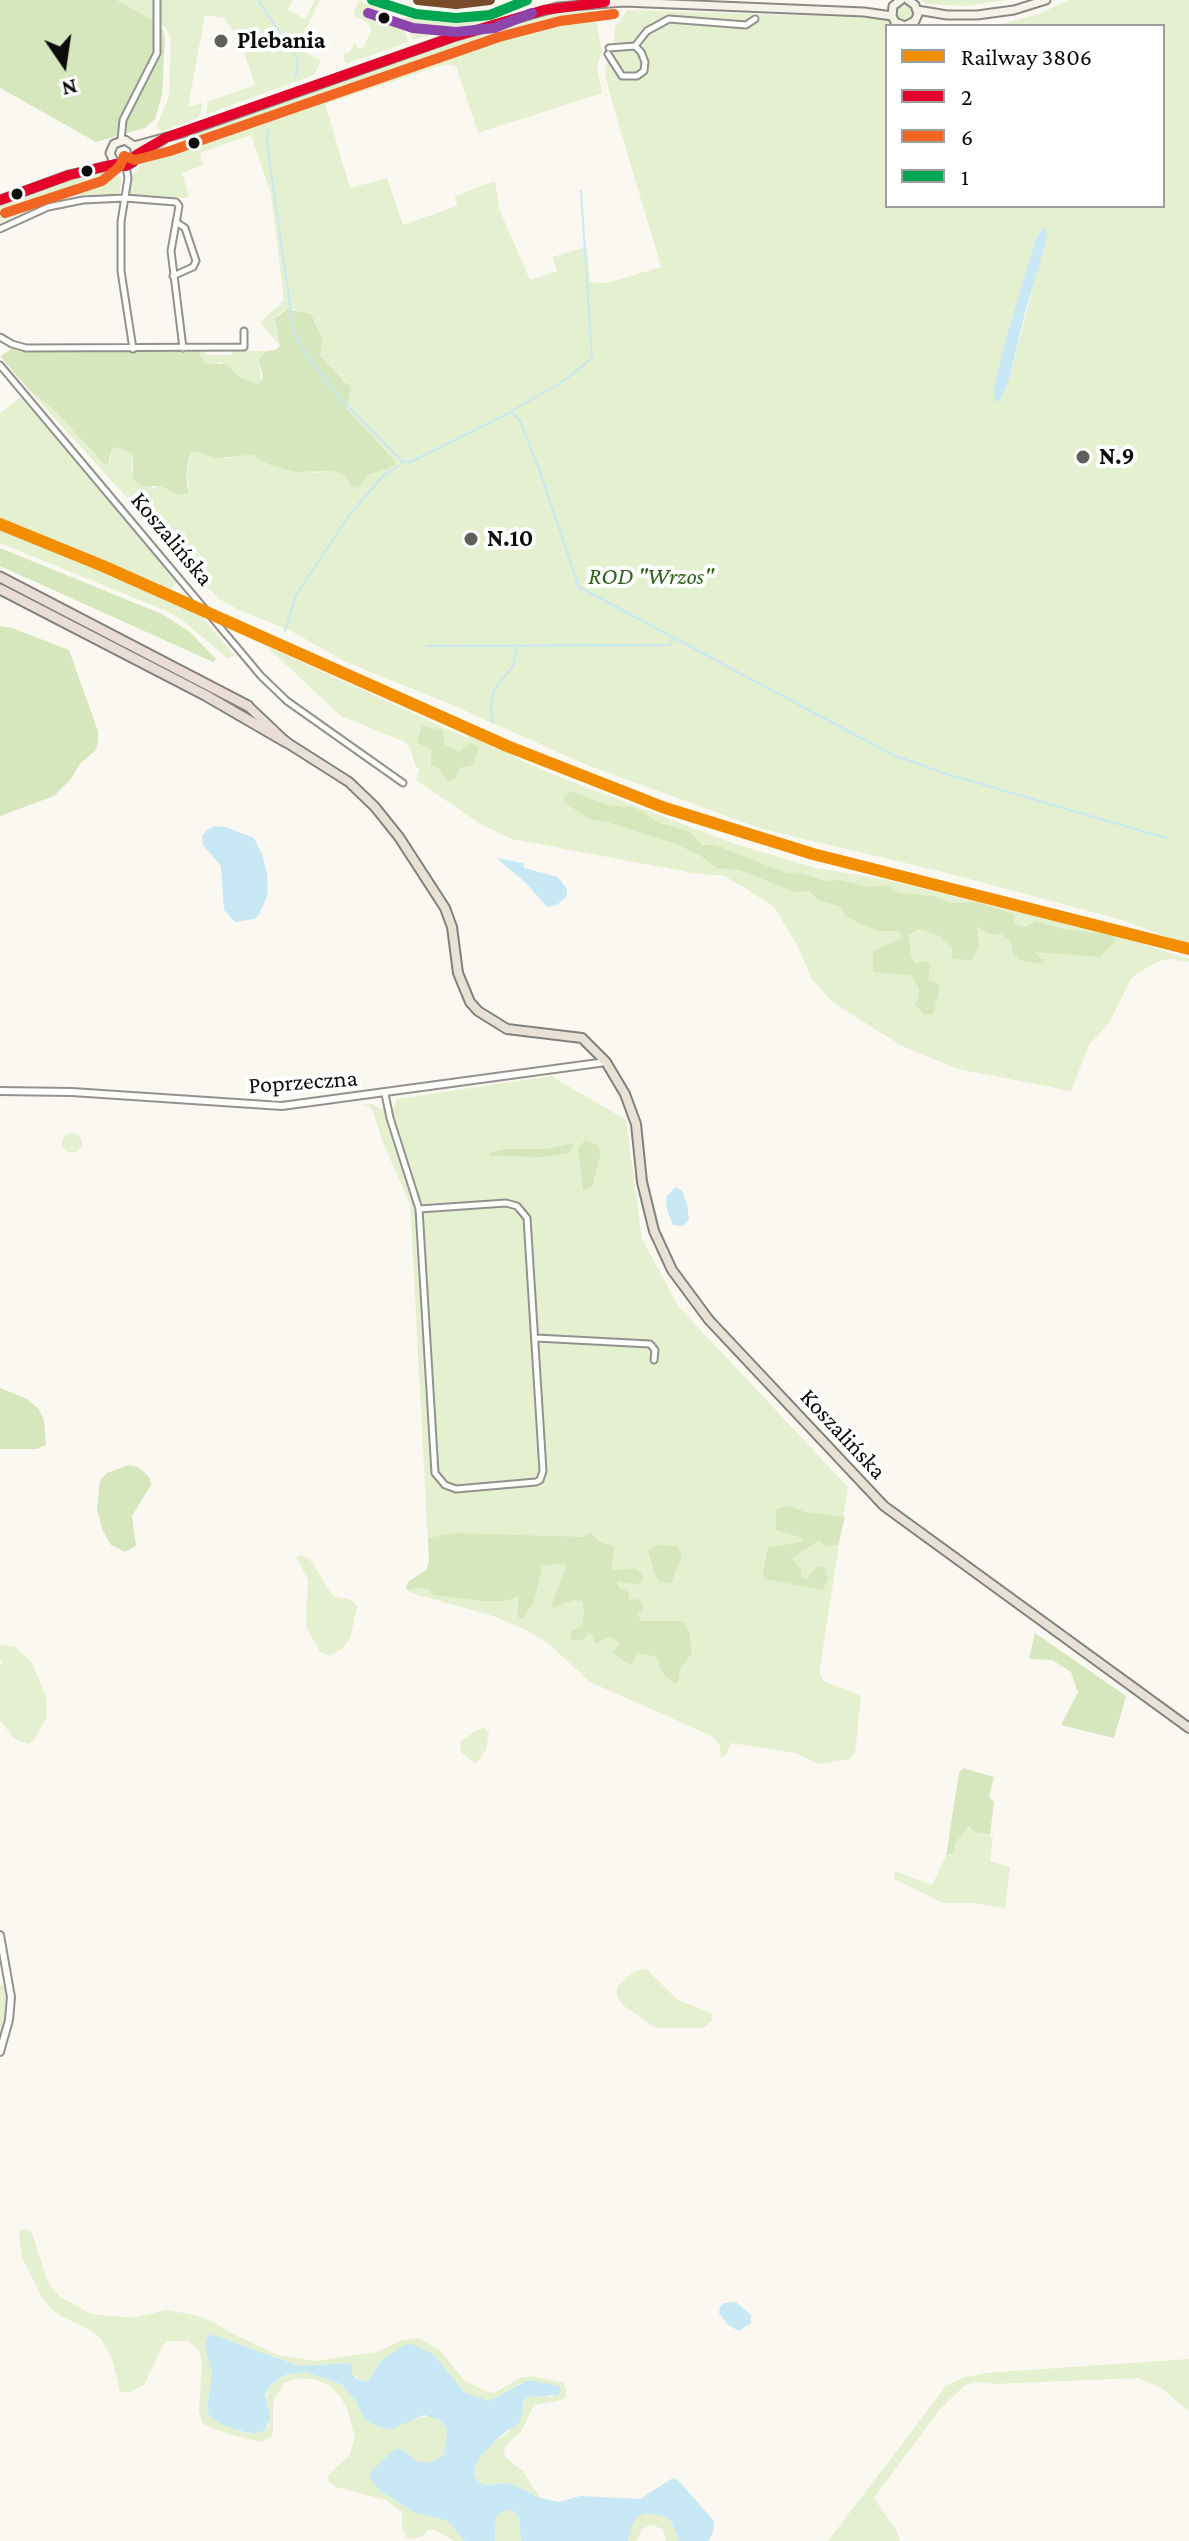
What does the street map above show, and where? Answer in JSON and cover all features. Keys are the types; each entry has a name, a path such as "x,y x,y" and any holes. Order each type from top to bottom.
{"highway":[{"path":"0,577 248,706 286,742"},
{"path":"0,589 205,695 349,782 375,807 399,837 445,908 456,944 458,973 470,1002 478,1011 507,1029 582,1038 606,1062"},
{"name":"Koszalińska","path":"606,1062 625,1094 636,1124 644,1198 654,1231 672,1270 709,1320 884,1506 1189,1728"}],"main road":[{"path":"892,12 900,0"},
{"path":"908,0 917,14"},
{"path":"907,24 917,14 1000,12 1046,0"},
{"path":"96,168 110,156 112,147 165,138 481,28 557,7 608,1 892,12"},
{"path":"892,12 898,24"},
{"path":"0,200 69,175 115,164 126,166 133,162 130,146"},
{"path":"110,156 115,164"}],"street":[{"path":"130,146 122,127 157,53 157,0"},
{"path":"372,0 416,14 456,18 484,16 523,1"},
{"path":"635,46 645,62 644,71 637,76 622,76 608,51 635,46 655,25 669,19 746,25 755,19"},
{"path":"126,166 128,178 121,222 122,275 133,349"},
{"path":"0,229 56,205 91,199 176,202 179,206 171,247 183,348"},
{"path":"173,276 193,267 196,261 185,228 176,222"},
{"path":"0,337 26,348 244,347 244,331"},
{"name":"Koszalińska","path":"0,365 250,664 287,701 403,783"},
{"name":"Poprzeczna","path":"0,1091 72,1092 273,1106 385,1094 606,1062"},
{"path":"385,1094 419,1209 435,1473 441,1482 456,1489 540,1480 543,1471 530,1227 522,1210 506,1203 419,1209"},
{"path":"536,1338 650,1344 655,1350 654,1360"},
{"path":"0,1935 9,1985 9,2020 0,2052"}],"green space":[{"path":"0,0 117,0 156,22 163,30 165,39 162,95 155,119 145,128 96,142 0,88"},
{"path":"117,0 293,0 288,10 305,19 315,0 320,0 297,47 321,61 314,75 207,114 207,102 255,85 240,40 224,18 205,15 188,107 203,103 201,112 198,118 162,131 156,128 169,96 171,40 166,28"},
{"path":"358,0 382,11 384,15 400,18 409,42 346,64 345,53 350,52 354,43 358,48 363,48 371,31 369,24 354,15"},
{"path":"921,0 1006,0 964,6 925,4"},
{"name":"ROD \"Wrzos\"","path":"1069,0 1189,0 1189,945 1122,920 947,873 762,829 587,765 344,661 293,632 219,599 29,390 52,408 105,465 110,462 112,449 116,447 133,454 131,470 153,488 160,486 177,494 189,487 186,476 192,452 227,458 252,455 311,473 332,471 344,475 350,482 394,460 347,409 350,395 347,383 320,356 323,340 315,321 295,309 278,314 276,325 280,346 260,322 284,301 271,194 251,135 200,153 203,165 182,173 189,195 185,198 129,196 133,175 145,159 174,147 182,140 418,53 529,18 567,10 593,7 602,51 597,67 602,93 478,133 456,66 445,64 325,104 350,188 387,178 403,225 457,206 455,196 495,181 500,211 530,280 557,271 552,257 587,247 590,282 607,283 661,267 604,68 613,52 615,27 628,10 888,18 893,24 885,24 885,208 1165,208 1165,24 1001,24 1036,15","holes":["1047,232 1009,380 999,402 995,401 994,387 1036,239"]},
{"path":"904,4 913,13 904,22 895,13"},
{"path":"507,12 413,40 402,18 469,21"},
{"path":"104,172 122,178 119,192 111,197 65,196 0,222 0,205 78,177"},
{"path":"287,309 311,314 323,340 320,356 351,388 347,409 394,460 394,465 369,474 358,488 352,487 344,475 332,471 296,472 270,465 252,455 217,458 196,452 192,452 189,458 186,476 188,494 177,494 160,486 141,486 133,479 133,454 116,447 112,449 108,465 105,465 52,408 29,390 0,356 12,349 26,352 199,351 205,364 226,364 241,378 257,384 262,381 263,375 258,360 266,351 280,346 275,319"},
{"path":"199,351 205,351 206,355 232,355 232,351 266,351 258,360 262,381 249,383 220,362 205,364"},
{"path":"22,396 176,582 170,593 0,519 0,413"},
{"path":"0,526 200,614 235,656 227,658 169,612 0,543"},
{"path":"0,548 162,614 190,632 216,659 213,662 0,566"},
{"path":"0,626 69,650 98,731 98,740 96,750 54,796 0,816"},
{"path":"266,646 465,737 475,737 560,777 735,844 816,868 883,879 1118,936 1189,959 1189,962 1160,961 1131,979 1109,1023 1089,1045 1071,1091 958,1069 900,1045 831,1001 812,979 797,945 774,907 740,885 724,876 512,839 482,825 416,780 420,768 416,767 410,748 403,741 341,716"},
{"path":"422,726 443,730 444,744 459,752 470,743 479,747 473,765 460,768 455,779 448,782 439,769 431,765 431,749 417,743"},
{"path":"570,791 611,806 635,807 659,823 689,831 702,845 715,845 789,874 797,872 825,881 840,880 867,887 890,885 898,893 933,896 951,903 976,902 1014,914 1014,922 1018,926 1025,927 1036,921 1063,929 1109,935 1115,937 1115,942 1099,957 1034,952 1045,962 1043,964 1019,960 1012,951 1011,942 1003,935 987,933 977,926 979,947 971,960 952,959 952,947 940,936 919,929 908,935 911,954 915,964 925,961 930,964 928,980 936,982 940,988 933,1014 924,1015 915,1004 919,988 912,975 873,972 873,951 902,938 899,931 880,931 865,926 845,916 840,906 818,900 810,891 795,892 740,870 717,868 676,844 604,821 591,820 565,803 563,798"},
{"path":"551,1076 626,1120 642,1239 679,1307 848,1487 820,1676 824,1681 861,1696 855,1753 849,1759 818,1764 796,1753 731,1743 726,1755 721,1758 720,1746 712,1736 590,1682 548,1643 524,1629 493,1616 407,1590 408,1582 426,1571 429,1561 410,1204 383,1143 373,1111 369,1106 360,1105 372,1104 380,1109 394,1107 397,1099"},
{"path":"72,1133 79,1136 82,1143 79,1150 72,1153 65,1150 62,1143 65,1136"},
{"path":"585,1140 596,1144 601,1152 592,1187 583,1190 578,1149"},
{"path":"573,1143 572,1150 567,1153 546,1157 488,1156 505,1149 547,1149"},
{"path":"0,1388 27,1399 38,1408 44,1420 46,1445 37,1449 0,1449"},
{"path":"129,1465 145,1473 151,1485 132,1516 136,1546 125,1552 111,1545 102,1529 97,1508 100,1481 107,1473"},
{"path":"788,1506 805,1512 845,1517 838,1545 825,1547 819,1540 792,1558 801,1570 802,1578 808,1579 818,1567 825,1567 828,1578 823,1590 765,1579 763,1571 768,1548 801,1542 804,1538 776,1530 776,1509"},
{"path":"590,1532 600,1542 614,1547 611,1570 637,1569 644,1578 637,1585 617,1581 618,1587 628,1592 629,1600 639,1599 644,1607 638,1615 641,1621 683,1621 689,1631 692,1654 681,1666 677,1684 660,1669 658,1658 645,1654 637,1655 632,1665 624,1661 613,1653 620,1644 610,1636 596,1644 590,1632 582,1640 574,1641 570,1637 571,1632 582,1626 584,1610 582,1602 575,1600 553,1610 552,1603 566,1568 565,1563 542,1566 534,1602 523,1618 517,1617 519,1596 505,1601 483,1601 433,1595 429,1589 418,1587 407,1590 408,1582 426,1570 429,1561 428,1538 455,1533 585,1537"},
{"path":"658,1545 678,1546 682,1556 671,1583 660,1583 655,1575 648,1551"},
{"path":"303,1555 312,1562 330,1592 336,1597 351,1600 357,1606 350,1639 342,1649 330,1656 320,1652 306,1626 308,1580 296,1557"},
{"path":"1035,1633 1126,1696 1114,1738 1061,1725 1078,1692 1071,1672 1052,1660 1029,1659"},
{"path":"0,1645 15,1647 31,1661 46,1696 47,1717 29,1744 12,1736 0,1720 0,1667 3,1658 0,1661"},
{"path":"484,1728 489,1732 486,1750 475,1764 461,1752 460,1742"},
{"path":"963,1768 994,1777 989,1797 994,1802 990,1835 974,1832 969,1826 954,1845 954,1853 946,1856 959,1773"},
{"path":"969,1826 975,1832 993,1837 990,1861 1010,1867 1005,1908 973,1903 943,1903 894,1879 895,1871 932,1885 946,1856 951,1856 954,1845"},
{"path":"647,1970 678,2000 711,2013 712,2021 704,2028 656,2028 624,2006 617,1997 617,1987 632,1973"},
{"path":"0,1985 6,1986 7,1998 6,2019 0,2036"},
{"path":"24,2228 31,2231 48,2283 59,2296 91,2314 133,2318 166,2310 195,2315 278,2355 316,2361 377,2352 400,2341 419,2338 439,2349 464,2380 487,2392 494,2393 520,2378 532,2376 564,2383 567,2396 562,2400 534,2405 521,2432 504,2449 505,2457 523,2471 540,2498 510,2483 486,2485 478,2482 474,2473 477,2459 486,2447 509,2432 527,2396 552,2397 561,2391 520,2383 490,2401 472,2397 465,2393 433,2354 392,2355 380,2362 368,2383 351,2373 351,2363 299,2366 211,2334 205,2345 212,2374 207,2408 244,2432 265,2431 269,2425 265,2403 270,2386 284,2375 305,2372 341,2384 355,2400 415,2419 430,2416 440,2420 447,2428 447,2434 444,2454 437,2461 416,2461 402,2450 395,2449 371,2472 380,2491 416,2513 448,2521 465,2541 454,2541 434,2529 428,2530 422,2537 408,2539 402,2529 402,2512 386,2500 336,2487 329,2482 328,2475 349,2456 355,2438 347,2409 330,2386 317,2380 300,2378 284,2383 273,2402 273,2433 261,2442 203,2424 199,2411 202,2362 199,2351 188,2341 168,2341 163,2345 144,2385 128,2393 120,2391 112,2359 101,2339 51,2309 42,2297 22,2257 19,2238"},
{"path":"1189,2359 1189,2411 1161,2388 1138,2378 995,2384 974,2382 964,2386 941,2408 874,2498 900,2541 828,2541 946,2386 962,2378 985,2373"},
{"path":"512,2510 519,2518 521,2541 495,2541 496,2516"},
{"path":"646,2513 671,2521 679,2541 666,2541 663,2529 651,2525 642,2529 636,2541 628,2541 637,2517"}],"water":[{"path":"1044,228 1047,231 1045,245 1009,380 999,402 994,401 994,387 1008,332 1036,239"},
{"path":"215,826 254,838 263,857 268,894 259,915 254,919 235,922 224,910 221,866 203,845 202,836"},
{"path":"496,858 523,863 524,868 558,877 567,889 567,896 557,905 547,907 526,883"},
{"path":"676,1187 682,1191 687,1204 689,1219 683,1226 673,1225 667,1210 666,1197"},
{"path":"736,2302 751,2315 751,2323 739,2331 728,2325 719,2313 724,2303"},
{"path":"211,2334 299,2366 351,2363 352,2374 368,2382 380,2362 404,2345 412,2344 433,2354 465,2393 489,2401 528,2380 559,2386 561,2391 558,2395 527,2397 522,2403 519,2423 500,2436 478,2459 474,2473 478,2482 486,2485 510,2483 540,2498 559,2502 580,2496 640,2499 673,2478 714,2521 713,2533 708,2541 679,2541 671,2521 646,2513 637,2517 628,2541 521,2541 519,2518 512,2510 496,2516 495,2541 465,2541 448,2521 416,2513 380,2491 370,2479 370,2472 395,2449 402,2449 416,2461 427,2463 437,2460 444,2454 447,2434 447,2428 440,2420 424,2415 392,2429 383,2428 365,2420 355,2400 341,2384 305,2372 284,2375 270,2386 265,2395 270,2418 265,2431 252,2434 222,2425 210,2417 207,2408 212,2374 205,2345"}],"waterway":[{"path":"258,0 298,60 296,76"},
{"path":"268,130 267,144 294,334 341,399 402,461 410,462 511,412 520,421 539,469 579,587 893,755 950,775 1166,838"},
{"path":"513,410 565,380 592,358 581,191"},
{"path":"285,631 296,595 350,514 384,475 404,462"},
{"path":"427,646 669,645 673,638"},
{"path":"493,723 491,709 494,690 513,666 517,645"}],"rail line":[{"name":"3806","path":"0,524 103,566 507,746 665,808 813,854 1189,949"}],"transit line":[{"name":"1","path":"372,0 416,14 456,18 490,15 527,0"},
{"path":"418,0 456,4 490,0"},
{"name":"2","path":"0,200 69,175 115,164 126,166 133,162 136,155 165,138 453,37 544,10 605,2"},
{"path":"368,13 413,28 456,32 494,28 532,13"},
{"name":"6","path":"5,213 102,181 120,166 124,156 135,160 170,151 499,37 560,21 614,14"}],"place":[{"name":"Plebania","path":"221,41"},
{"name":"N.9","path":"1083,457"},
{"name":"N.10","path":"471,539"}]}
